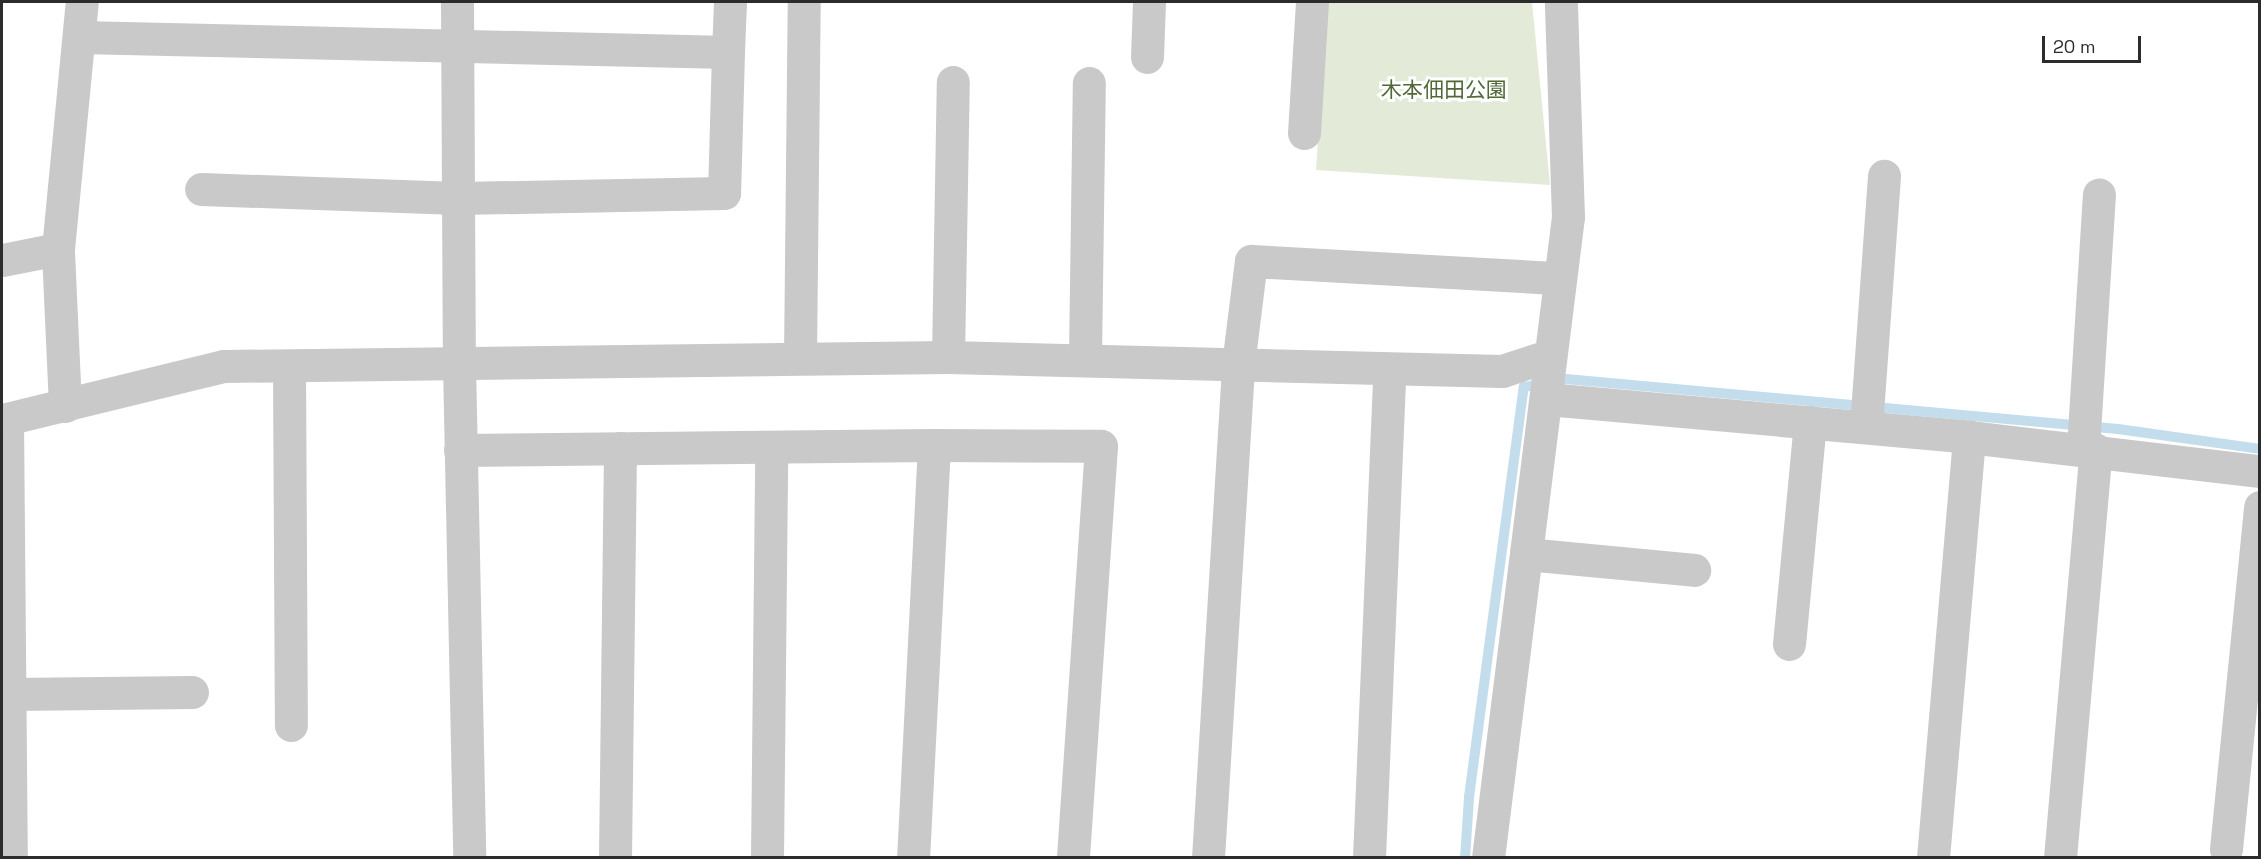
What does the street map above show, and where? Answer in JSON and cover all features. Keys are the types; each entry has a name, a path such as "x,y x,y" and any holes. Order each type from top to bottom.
{"street":[{"path":"65,406 58,249 82,2"},
{"path":"456,2 460,450 469,858"},
{"path":"201,189 458,198 724,193 730,2"},
{"path":"800,358 804,2"},
{"path":"1147,57 1149,2"},
{"path":"1304,133 1312,2"},
{"path":"1488,858 1568,217 1561,2"},
{"path":"79,37 728,52"},
{"path":"948,357 953,82"},
{"path":"1085,358 1089,83"},
{"path":"1867,407 1884,176"},
{"path":"2061,858 2100,195"},
{"path":"2,260 58,249"},
{"path":"1208,858 1238,365 1251,261 1559,278"},
{"path":"11,858 11,694 4,419 224,366 948,357 1085,358 1389,371 1502,371 1810,422 1867,407 1969,437 2087,435 2259,471"},
{"path":"289,366 291,724"},
{"path":"1369,858 1389,371"},
{"path":"1789,644 1810,422"},
{"path":"1933,858 1969,437"},
{"path":"460,450 934,445 1101,446 1073,858"},
{"path":"913,858 934,445"},
{"path":"767,858 771,447"},
{"path":"615,858 620,448"},
{"path":"2226,849 2259,507"},
{"path":"1526,554 1694,570"},
{"path":"11,694 192,692"}],"green space":[{"name":"木本佃田公園","path":"1327,2 1532,2 1550,185 1316,170"}],"waterway":[{"path":"1465,858 1469,797 1524,387 1566,379 2118,429 2260,449"}]}
